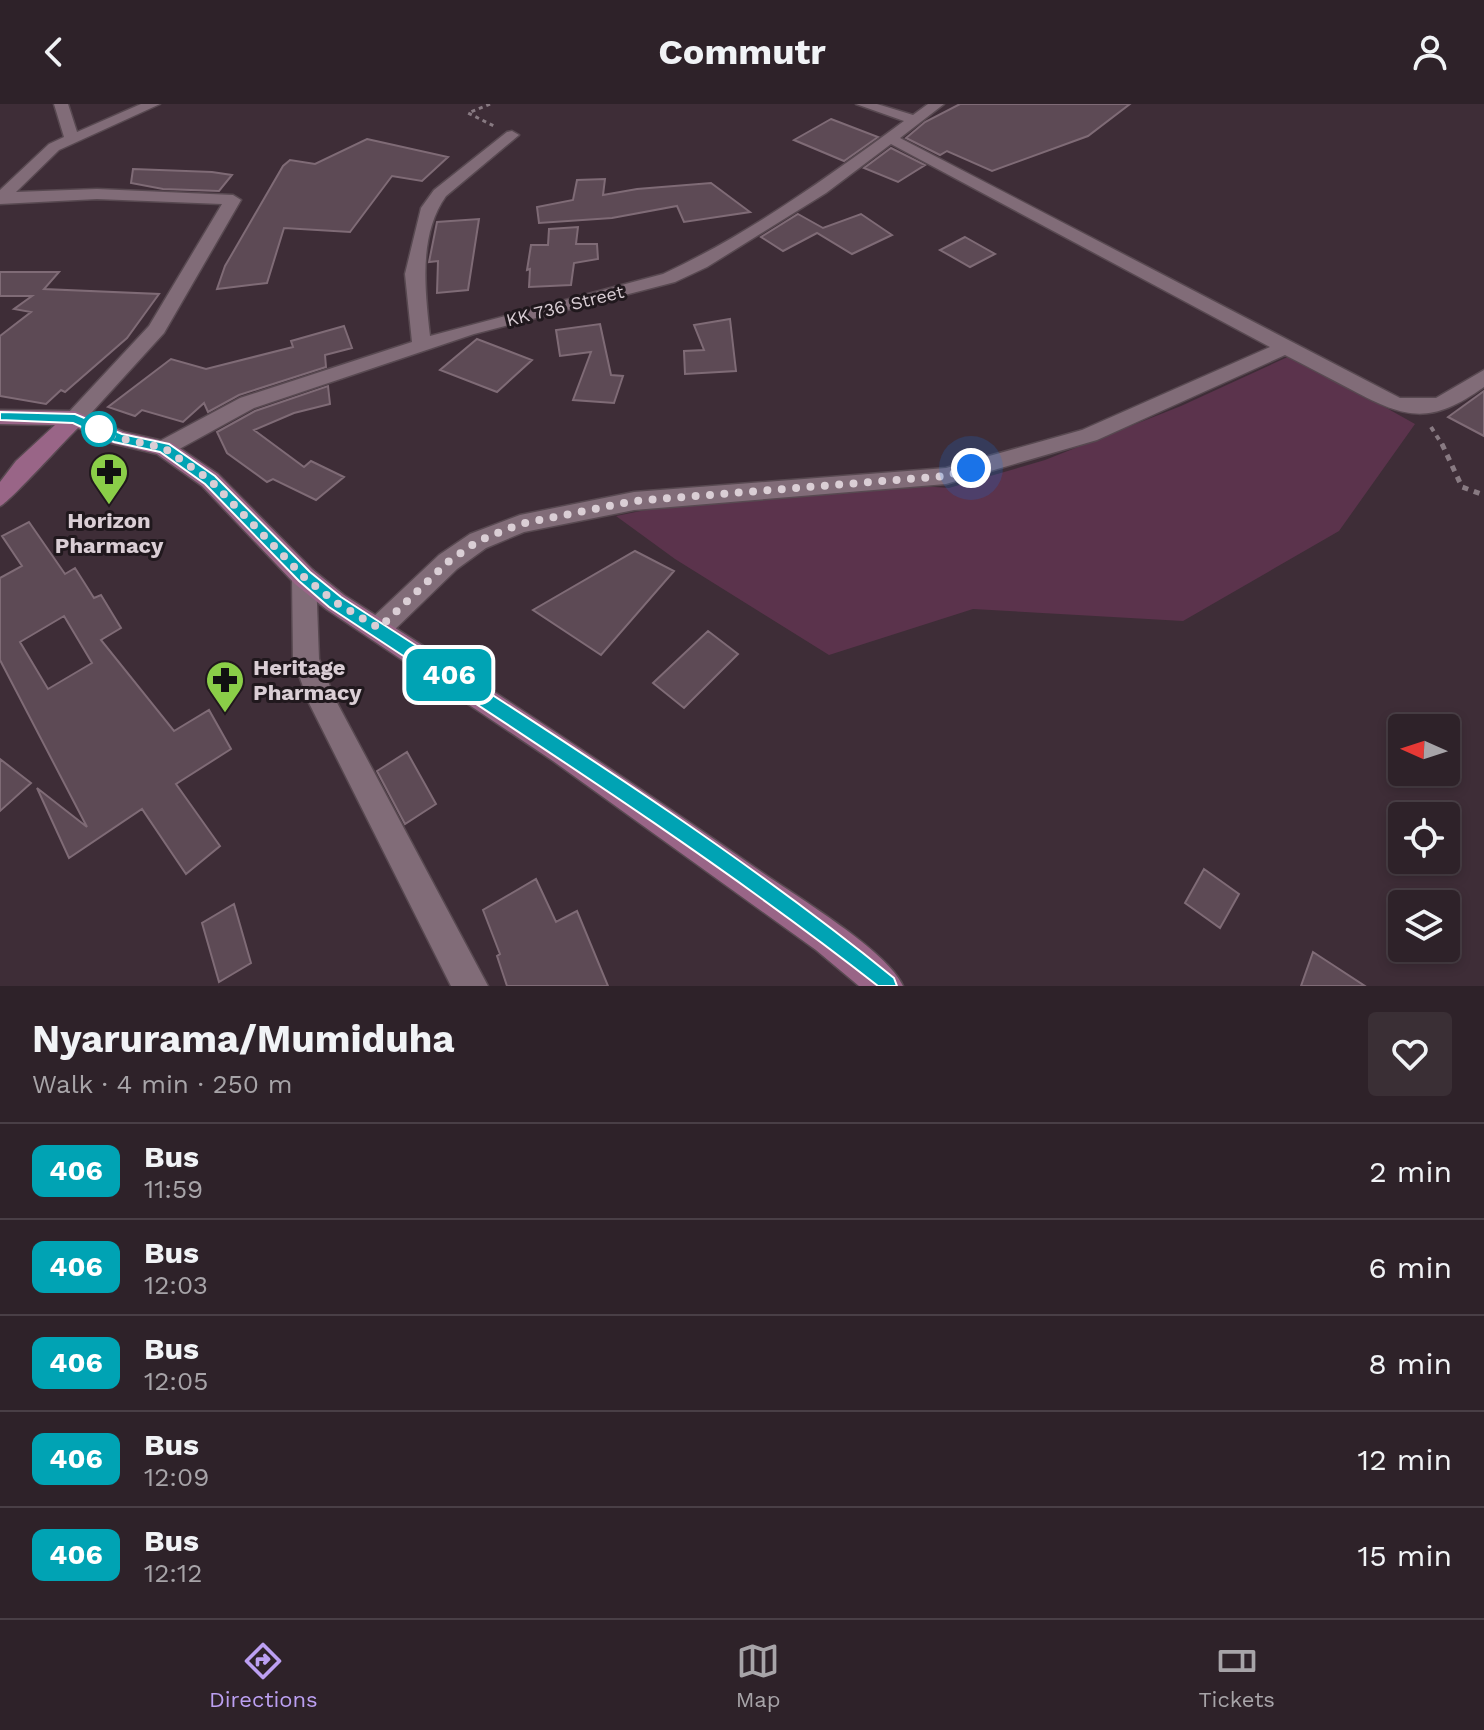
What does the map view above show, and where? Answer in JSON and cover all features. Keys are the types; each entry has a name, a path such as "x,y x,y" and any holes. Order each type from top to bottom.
{"main road":[{"path":"0,417 75,418 119,438 164,448 210,480 304,577 335,602 379,628 664,822 828,938 886,986"},
{"path":"0,498 24,467 75,418"}],"street":[{"path":"61,104 71,137"},
{"path":"2,198 54,147 153,104"},
{"path":"863,104 914,120"},
{"name":"KK 736 Street","path":"164,448 247,403 467,330 669,278 701,263 820,190 937,104"},
{"path":"422,345 414,274 429,208 440,193 512,135"},
{"path":"890,138 1402,406 1425,409 1442,406 1483,379"},
{"path":"2,198 97,194 233,200 157,329 75,418"},
{"path":"379,628 448,562 478,541 520,524 634,501 946,476 1089,435 1285,347"},
{"path":"304,577 306,659 323,703 448,949 471,986"}],"path":[{"path":"490,104 468,113 512,135"},
{"path":"1402,406 1427,423 1438,435 1462,487 1484,495"}],"shaded area":[{"path":"1292,355 1415,424 1339,531 1183,621 973,609 829,655 675,559 616,516 670,505 864,482 949,488 1045,460 1181,406"}],"building":[{"path":"960,104 1130,104 1088,136 992,171 947,151 940,155 906,138 925,122"},
{"path":"831,119 878,137 844,161 794,140"},
{"path":"367,139 448,157 422,181 392,176 350,232 284,228 267,283 217,289 225,266 283,166 290,160 315,164"},
{"path":"891,148 925,165 898,182 864,168"},
{"path":"133,169 232,175 219,191 163,189 131,183"},
{"path":"605,179 603,195 711,183 750,212 684,222 677,206 612,218 539,223 537,207 573,200 577,180"},
{"path":"798,214 823,228 861,214 892,235 852,254 817,233 783,251 761,237"},
{"path":"479,219 468,290 437,293 438,261 429,262 437,222"},
{"path":"578,227 576,244 597,244 598,259 574,263 571,285 529,287 530,269 527,270 531,245 548,245 549,229"},
{"path":"965,237 995,254 970,267 940,250"},
{"path":"0,272 59,272 44,289 159,294 127,338 65,392 61,390 46,404 0,396 0,336 31,312 14,309 32,296 0,296"},
{"path":"730,319 736,371 685,374 684,351 704,350 694,325"},
{"path":"600,324 611,375 623,376 614,403 573,400 591,352 560,356 556,330"},
{"path":"344,326 352,348 325,355 326,367 239,395 208,412 204,403 183,422 142,410 135,416 108,407 171,359 206,369 293,347 291,341"},
{"path":"477,339 532,360 497,392 440,370"},
{"path":"328,386 330,404 294,413 254,430 304,467 311,461 344,477 316,500 273,479 267,482 227,453 217,432 255,411"},
{"path":"1484,391 1484,436 1448,417"},
{"path":"29,522 65,574 75,568 94,598 101,595 121,628 101,640 174,731 209,710 231,749 176,784 220,846 186,874 142,809 69,858 37,788 87,827 0,660 0,578 22,566 2,536","holes":["64,616 92,663 48,689 20,642"]},
{"path":"635,551 674,571 601,655 533,610"},
{"path":"708,631 738,654 684,708 653,683"},
{"path":"407,752 436,804 405,824 377,771"},
{"path":"0,759 31,783 0,811"},
{"path":"1204,869 1239,894 1220,928 1185,903"},
{"path":"536,879 556,922 577,911 608,986 507,986 497,956 500,954 483,910"},
{"path":"234,904 251,963 219,982 202,923"},
{"path":"1313,952 1365,986 1301,986"}],"bus line":[{"name":"406","path":"0,417 75,418 119,438 164,448 210,480 304,577 335,602 563,751 828,938 886,986"}],"place":[{"name":"Horizon Pharmacy","path":"109,506"},
{"name":"Heritage Pharmacy","path":"225,714"}],"route":[{"path":"99,429 119,438 164,448 210,480 304,577 335,602 379,628 448,562 478,541 520,524 634,501 946,476 971,468"}]}
